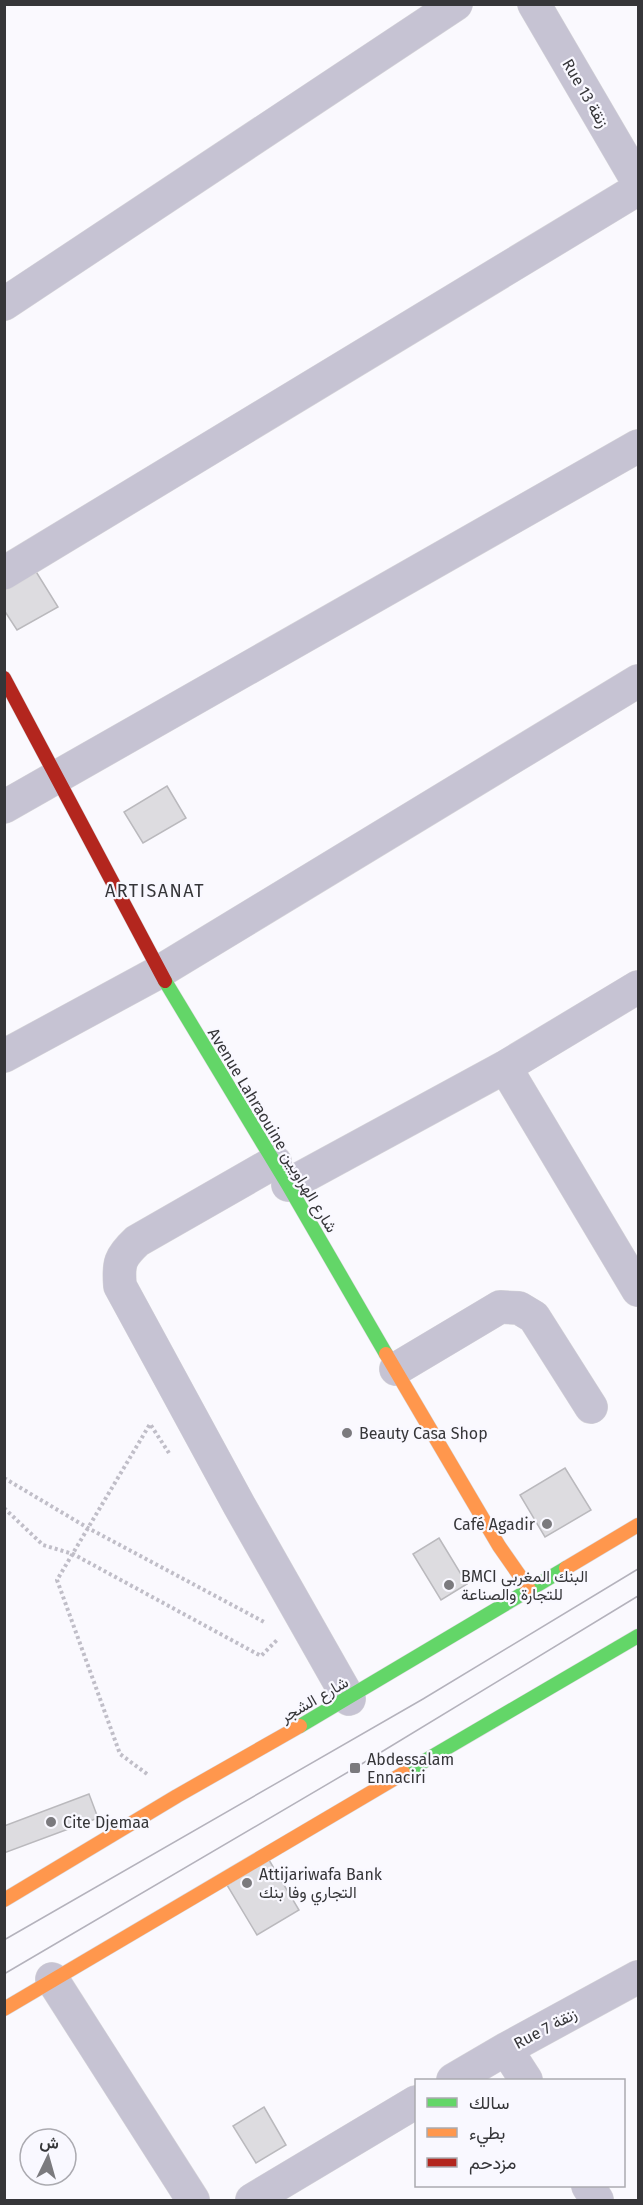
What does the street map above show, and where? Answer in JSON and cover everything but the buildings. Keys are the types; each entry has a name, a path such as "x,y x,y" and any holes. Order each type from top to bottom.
{"main road":[{"name":"Avenue Lahraouine شارع الهراويين","path":"4,678 159,972 282,1173 500,1546 529,1589"},
{"name":"شارع الشجر","path":"4,1900 177,1796 349,1699 639,1525"},
{"path":"4,2009 639,1636"}],"street":[{"path":"4,304 456,4"},
{"name":"Rue 13 زنقة","path":"534,4 639,182"},
{"path":"4,573 639,189"},
{"path":"4,807 639,446"},
{"path":"4,1056 159,972 639,681"},
{"path":"349,1699 239,1505 120,1286 119,1267 125,1252 136,1241 504,1067 639,987"},
{"path":"504,1067 636,1278"},
{"path":"396,1368 500,1307 519,1308 534,1317 591,1407"},
{"name":"Rue 7 زنقة","path":"455,2079 639,1977"},
{"path":"52,1979 193,2200"},
{"path":"506,2049 525,2079"},
{"path":"252,2200 415,2103"},
{"path":"589,2187 597,2200"}],"path":[{"path":"152,1777 120,1754 57,1580 150,1424 169,1454"},
{"path":"4,1478 88,1528 274,1627"},
{"path":"4,1508 43,1545 73,1554 261,1656 285,1633"}],"tram line":[{"path":"4,1940 423,1699 638,1569"},
{"path":"4,1974 355,1768 638,1596"}],"traffic: fast":[{"path":"165,981 288,1185 386,1354"},
{"path":"300,1726 566,1568"},
{"path":"404,1773 638,1636"}],"traffic: slow":[{"path":"386,1354 499,1546 529,1589"},
{"path":"566,1568 638,1525"},
{"path":"4,1900 177,1796 300,1726"},
{"path":"4,2009 404,1773"}],"traffic: jam":[{"path":"4,678 165,981"}],"place":[{"name":"Beauty Casa Shop","path":"347,1433"},
{"name":"Café Agadir","path":"547,1524"},
{"name":"BMCI البنك المغربي للتجارة والصناعة","path":"449,1585"},
{"name":"Abdessalam Ennaciri","path":"355,1768"},
{"name":"Cite Djemaa","path":"51,1822"},
{"name":"Attijariwafa Bank التجاري وفا بنك","path":"247,1883"}],"district":[{"name":"ARTISANAT","path":"155,891"}]}
